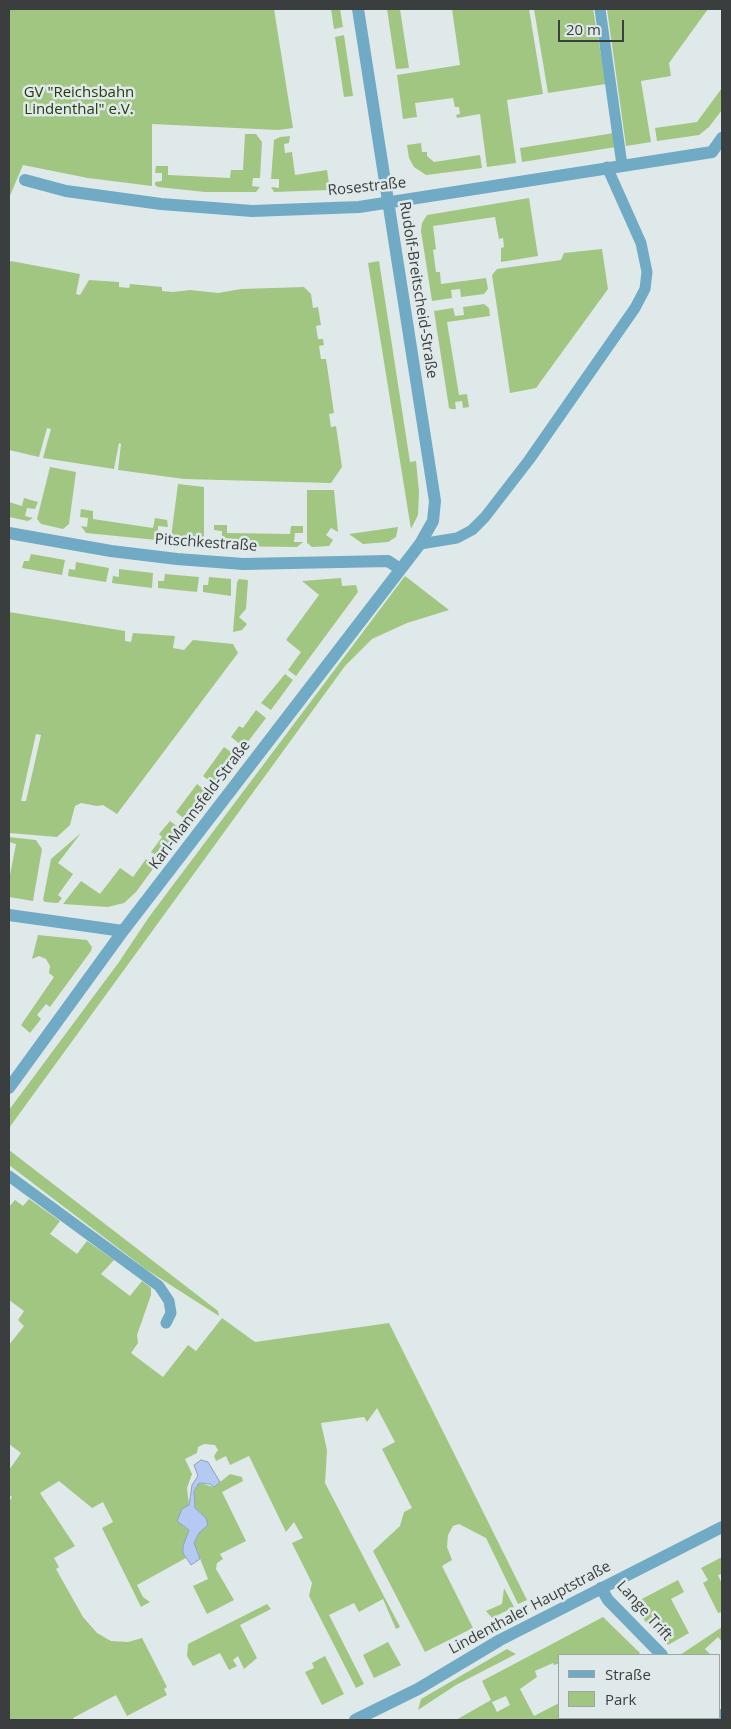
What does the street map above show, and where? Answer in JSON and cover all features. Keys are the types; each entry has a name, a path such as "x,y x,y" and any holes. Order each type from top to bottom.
{"street":[{"name":"Rudolf-Breitscheid-Straße","path":"358,9 435,502 433,521 420,544"},
{"name":"Rosestraße","path":"25,180 66,192 106,198 252,211 359,207 712,152 722,138"},
{"name":"Pitschkestraße","path":"9,533 111,552 177,559 243,564 388,561 400,569"},
{"name":"Karl-Mannsfeld-Straße","path":"9,1088 123,931 420,544"},
{"path":"9,915 123,931"},
{"name":"Lindenthaler Hauptstraße","path":"355,1720 426,1684 471,1655 722,1527"},
{"name":"Lange Trift","path":"601,1588 608,1600 661,1654"}],"lane":[{"path":"600,9 622,165"},
{"path":"420,544 457,538 472,530 485,517 529,460 629,316 645,289 647,272 641,243 607,167"},
{"path":"9,1176 159,1286 169,1301 171,1313 166,1323"}],"green space":[{"name":"GV \"Reichsbahn Lindenthal\" e.V.","path":"9,9 274,9 293,128 278,130 152,124 152,186 88,178 23,165 9,198"},
{"path":"331,9 340,9 343,27 334,29"},
{"path":"387,9 400,9 409,68 396,69"},
{"path":"452,9 529,9 543,94 507,100 516,163 487,167 480,114 457,118 456,115 460,114 459,107 455,107 453,98 415,103 417,117 403,119 397,75 460,65"},
{"path":"534,9 593,9 606,84 548,93"},
{"path":"607,9 708,9 669,63 671,76 641,81 651,142 626,146"},
{"path":"344,35 353,96 344,97 335,37"},
{"path":"722,88 722,110 709,127 699,135 657,141 655,128 697,122"},
{"path":"614,133 616,147 522,162 520,148"},
{"path":"245,134 256,134 262,142 260,178 253,178 252,186 260,187 256,192 205,192 158,187 155,185 155,182 162,181 162,173 155,173 156,166 168,166 168,175 230,178 231,170 243,170"},
{"path":"290,136 289,143 284,144 285,153 292,152 295,175 327,170 330,190 274,192 271,187 279,188 279,179 271,179 274,140"},
{"path":"421,143 422,152 427,152 427,156 434,162 480,155 482,168 426,175 414,167 409,158 407,145"},
{"path":"529,198 538,256 501,262 501,248 504,247 503,238 499,239 495,217 433,226 436,249 433,250 436,272 440,272 441,284 486,278 488,289 484,294 461,297 460,289 451,290 452,298 432,301 421,231 422,223 427,215"},
{"path":"602,249 608,289 536,388 510,393 492,275 497,269 561,260 564,253"},
{"path":"11,261 80,274 76,294 80,295 89,280 119,282 119,287 129,288 130,284 162,287 162,291 173,292 190,290 218,293 241,289 304,287 311,294 313,308 318,307 321,325 316,326 318,339 323,339 324,345 319,346 321,359 326,359 334,413 329,414 331,427 336,426 342,467 331,483 184,479 118,470 121,444 119,443 114,469 43,458 51,429 47,428 39,457 9,450 9,263"},
{"path":"379,261 410,462 416,461 419,492 418,515 411,529 368,263"},
{"path":"484,304 489,308 490,316 447,322 459,395 467,394 469,407 463,408 462,401 455,402 456,409 451,409 449,408 434,311 453,308 455,316 464,315 463,307"},
{"path":"50,467 76,472 69,524 63,529 41,524 37,519"},
{"path":"178,484 204,487 204,545 176,543 171,537"},
{"path":"307,490 334,490 338,532 331,528 326,535 333,540 329,546 312,547 307,543"},
{"path":"24,498 38,502 35,509 27,508 25,516 33,518 28,521 9,517 9,502 22,506"},
{"path":"81,509 93,511 93,519 153,528 155,518 167,520 168,527 158,526 157,540 86,533 81,526 87,527 88,518 80,517"},
{"path":"214,525 227,525 227,533 290,534 291,526 303,526 303,533 295,533 294,542 303,542 297,547 218,546 214,543 214,539 222,539 222,531 214,530"},
{"path":"398,527 396,537 388,542 363,544 349,534"},
{"path":"31,554 65,560 62,575 22,568 24,561 29,561"},
{"path":"76,562 109,568 106,582 68,576 69,569 75,570"},
{"path":"119,569 153,573 152,588 112,583 113,576 119,577"},
{"path":"165,574 199,577 197,592 158,588 158,581 164,581"},
{"path":"405,576 449,610 407,623 372,639 345,666 9,1128 9,1110 119,962 149,917"},
{"path":"209,577 231,579 231,596 203,592 203,585 208,585"},
{"path":"341,578 342,586 356,585 358,592 296,676 288,670 301,652 286,640 319,595 302,581"},
{"path":"239,579 248,580 246,609 239,617 247,624 242,630 233,632 237,582"},
{"path":"9,612 125,631 125,641 131,642 133,633 175,636 173,648 184,650 193,640 233,644 238,653 117,814 103,805 97,806 81,803 75,806 70,825 57,837 9,833","holes":["36,734 41,735 26,801 21,801"]},
{"path":"285,674 293,680 271,710 261,703"},
{"path":"256,710 266,718 244,747 231,737 239,726 243,728"},
{"path":"224,747 237,756 215,785 203,776"},
{"path":"197,784 209,793 188,822 176,812"},
{"path":"170,821 182,830 161,858 151,852 162,837 159,834"},
{"path":"81,833 58,863 73,874 58,895 62,898 58,903 45,902 43,900 51,859"},
{"path":"9,837 36,840 42,849 33,901 9,897 9,880 16,844 9,842"},
{"path":"146,859 155,866 136,892 124,903 108,907 63,904 81,881 100,894 120,868 133,877"},
{"path":"38,935 87,940 92,947 50,1007 46,1004 37,1015 41,1019 30,1033 21,1025 54,977 49,973 50,966 46,959 39,956 32,959"},
{"path":"9,1150 218,1311 219,1316 147,1270 9,1165"},
{"path":"29,1199 60,1221 50,1234 77,1254 87,1241 114,1260 101,1274 130,1296 142,1281 151,1288 151,1295 137,1335 138,1343 131,1353 163,1377 188,1345 196,1351 222,1318 255,1342 389,1323 527,1600 518,1604 486,1538 459,1524 453,1526 448,1535 447,1547 452,1560 442,1566 473,1628 425,1652 373,1551 400,1526 404,1512 412,1508 382,1449 395,1442 377,1408 367,1422 364,1417 321,1423 327,1450 325,1483 400,1627 396,1629 383,1599 359,1612 354,1603 329,1615 364,1684 356,1688 309,1596 312,1583 292,1543 303,1538 294,1522 286,1532 249,1456 230,1465 226,1456 216,1461 214,1456 218,1450 215,1445 204,1444 198,1447 197,1453 185,1459 192,1474 187,1488 189,1505 183,1526 189,1530 183,1553 186,1558 137,1585 143,1597 150,1602 141,1607 102,1528 113,1522 103,1502 92,1508 59,1481 40,1493 75,1546 54,1558 59,1567 56,1569 83,1617 97,1633 111,1641 128,1642 142,1638 167,1687 164,1689 167,1695 127,1716 116,1695 73,1718 74,1720 9,1720 9,1502 12,1497 9,1495 9,1470 21,1453 9,1444 9,1345 24,1326 18,1320 24,1311 9,1300 9,1207 15,1200 23,1206"},
{"path":"230,1474 242,1477 243,1481 222,1492 246,1541 220,1554 223,1559 217,1563 216,1569 234,1600 207,1614 193,1586 208,1579 194,1543 199,1533 201,1513 195,1508 194,1491 199,1483 214,1487"},
{"path":"722,1557 722,1574 718,1575 722,1584 722,1612 718,1613 703,1583 708,1580 701,1568"},
{"path":"678,1580 684,1592 671,1599 689,1633 668,1645 645,1621 638,1610 638,1601"},
{"path":"504,1588 514,1607 492,1618 486,1611 502,1604"},
{"path":"267,1604 271,1609 240,1625 257,1658 244,1669 238,1656 233,1660 237,1666 229,1670 220,1653 193,1666 187,1656 188,1644"},
{"path":"603,1617 640,1653 558,1654 558,1664 554,1665 553,1663 535,1671 537,1677 520,1689 534,1716 558,1704 558,1719 569,1720 456,1720 491,1700 482,1681","holes":["506,1696 510,1705 497,1712 492,1702"]},
{"path":"722,1627 722,1642 718,1637 705,1649 710,1654 682,1654"},
{"path":"388,1642 401,1665 374,1678 363,1655"},
{"path":"507,1649 516,1654 456,1685 418,1710 421,1699"},
{"path":"325,1656 344,1694 322,1705 305,1672 314,1668 312,1663"},
{"path":"604,1719 679,1719 678,1720"}],"water":[{"path":"201,1460 208,1462 220,1482 214,1487 210,1484 199,1483 194,1491 195,1508 206,1518 208,1525 199,1533 194,1543 200,1559 191,1565 183,1553 183,1546 189,1530 177,1521 182,1509 189,1505 192,1485 198,1476 194,1465"}]}
